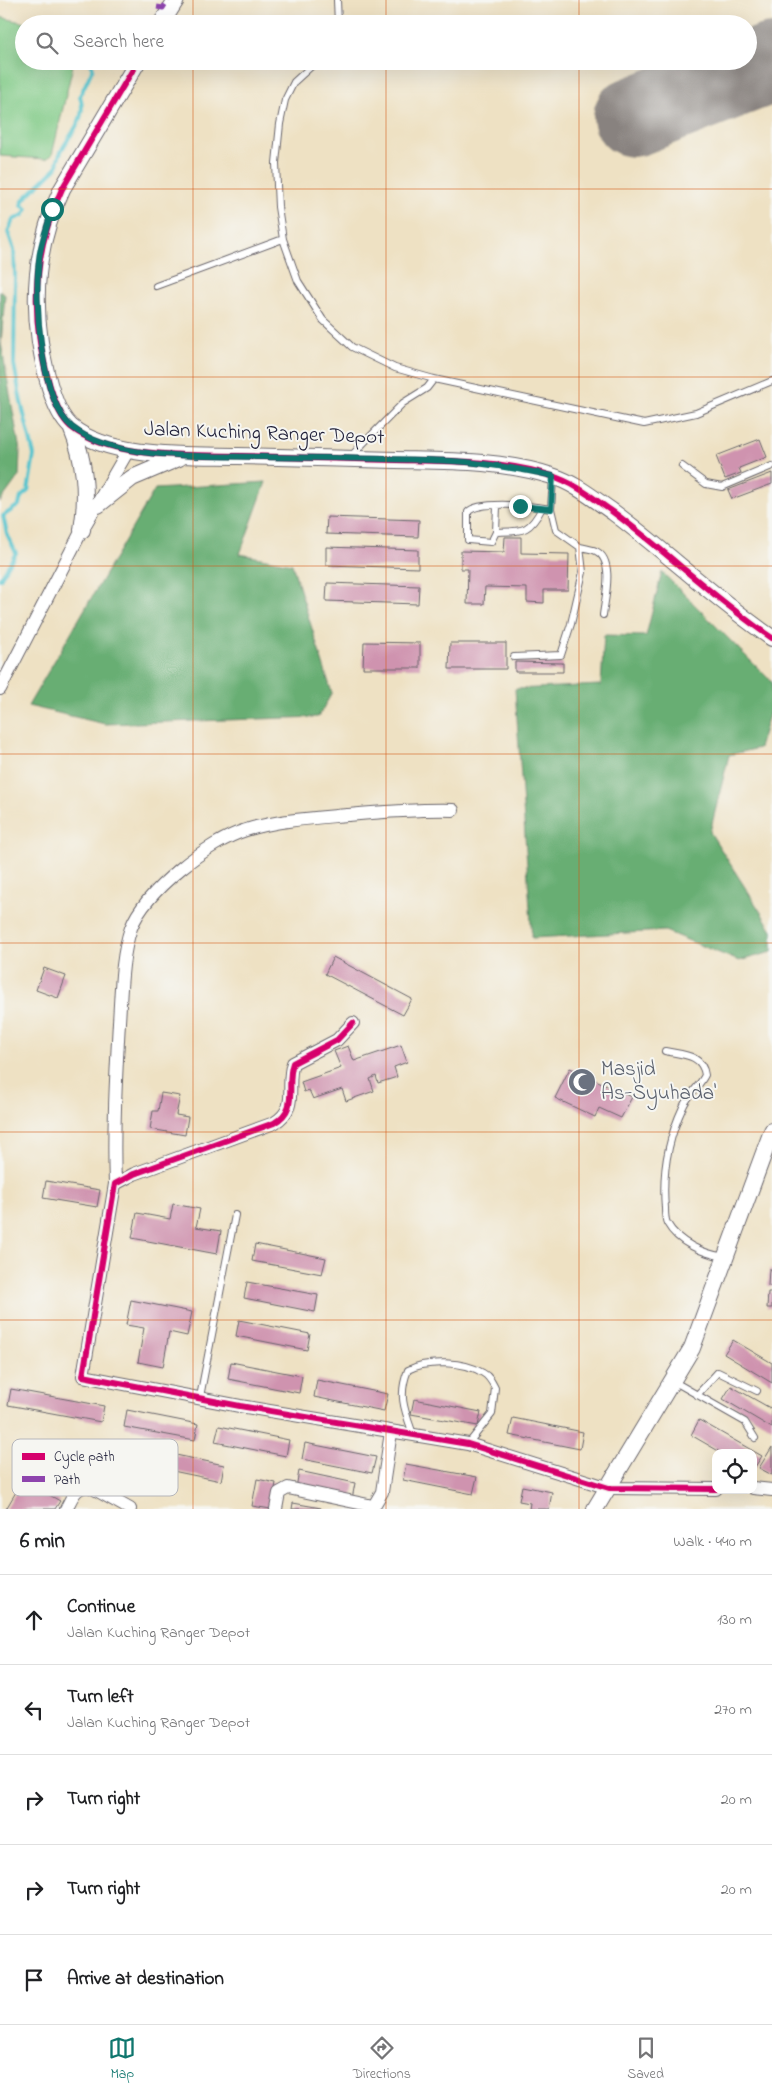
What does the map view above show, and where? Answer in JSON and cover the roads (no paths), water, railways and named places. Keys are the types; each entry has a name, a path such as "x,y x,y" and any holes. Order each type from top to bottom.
{"street":[{"path":"167,15 176,0"},
{"name":"Jalan Kuching Ranger Depot","path":"133,70 52,209 39,258 38,324 43,360 58,410 71,427 102,443 151,454 452,461 506,465 553,476 581,490 630,525 748,622 772,638"},
{"path":"71,427 81,452 85,476 85,510 82,530"},
{"path":"0,689 82,530 129,449"},
{"path":"98,505 132,478 188,455"},
{"path":"453,810 406,809 301,819 245,830 202,853 165,881 140,911 131,928 127,945 121,997 114,1130 116,1184 83,1376 391,1432 414,1434 468,1444 608,1488 712,1489"},
{"path":"116,1184 134,1174 284,1118 289,1107 290,1074 293,1063 336,1040 353,1023"},
{"path":"596,1509 692,1348 772,1135"},
{"path":"276,1509 279,1493 288,1488 373,1508 382,1492 391,1432"},
{"path":"757,1488 772,1490"},
{"path":"66,1509 73,1496"},
{"path":"107,1496 130,1509"}],"lane":[{"path":"337,0 338,15"},
{"path":"307,70 294,82 285,100 280,124 276,163 278,206 283,239 298,281 323,320 352,347 395,368 434,380 644,424 696,413 772,381"},
{"path":"156,286 283,239"},
{"path":"349,459 403,402 427,388 434,380"},
{"path":"682,466 706,484 722,487 772,466"},
{"path":"553,476 551,509 556,530 580,547 596,551 604,558 607,567 603,615"},
{"path":"497,506 496,532 491,542 471,542 467,534 468,512 471,508 497,506 551,509"},
{"path":"496,532 521,531 529,528 542,508"},
{"path":"514,657 561,656 571,624 583,572 580,547"},
{"path":"665,1051 694,1057 704,1068 705,1076 683,1107 666,1159 664,1173 666,1222 694,1248 711,1255 726,1258"},
{"path":"200,1397 235,1214"},
{"path":"414,1434 403,1405 401,1386 408,1370 418,1364 456,1365 483,1372 495,1388 492,1414 468,1444"},
{"path":"697,1395 718,1372 757,1391"},
{"path":"673,1381 745,1422 755,1438"}],"waterway":[{"path":"0,579 16,553 7,534 3,516 19,505 21,497 28,491 34,455 14,364 14,250 8,232 13,220 23,215 27,209 21,205 24,199 57,167 62,149 81,116 80,96 92,70"}],"place":[{"name":"Masjid As-Syuhada'","path":"582,1082"}]}
